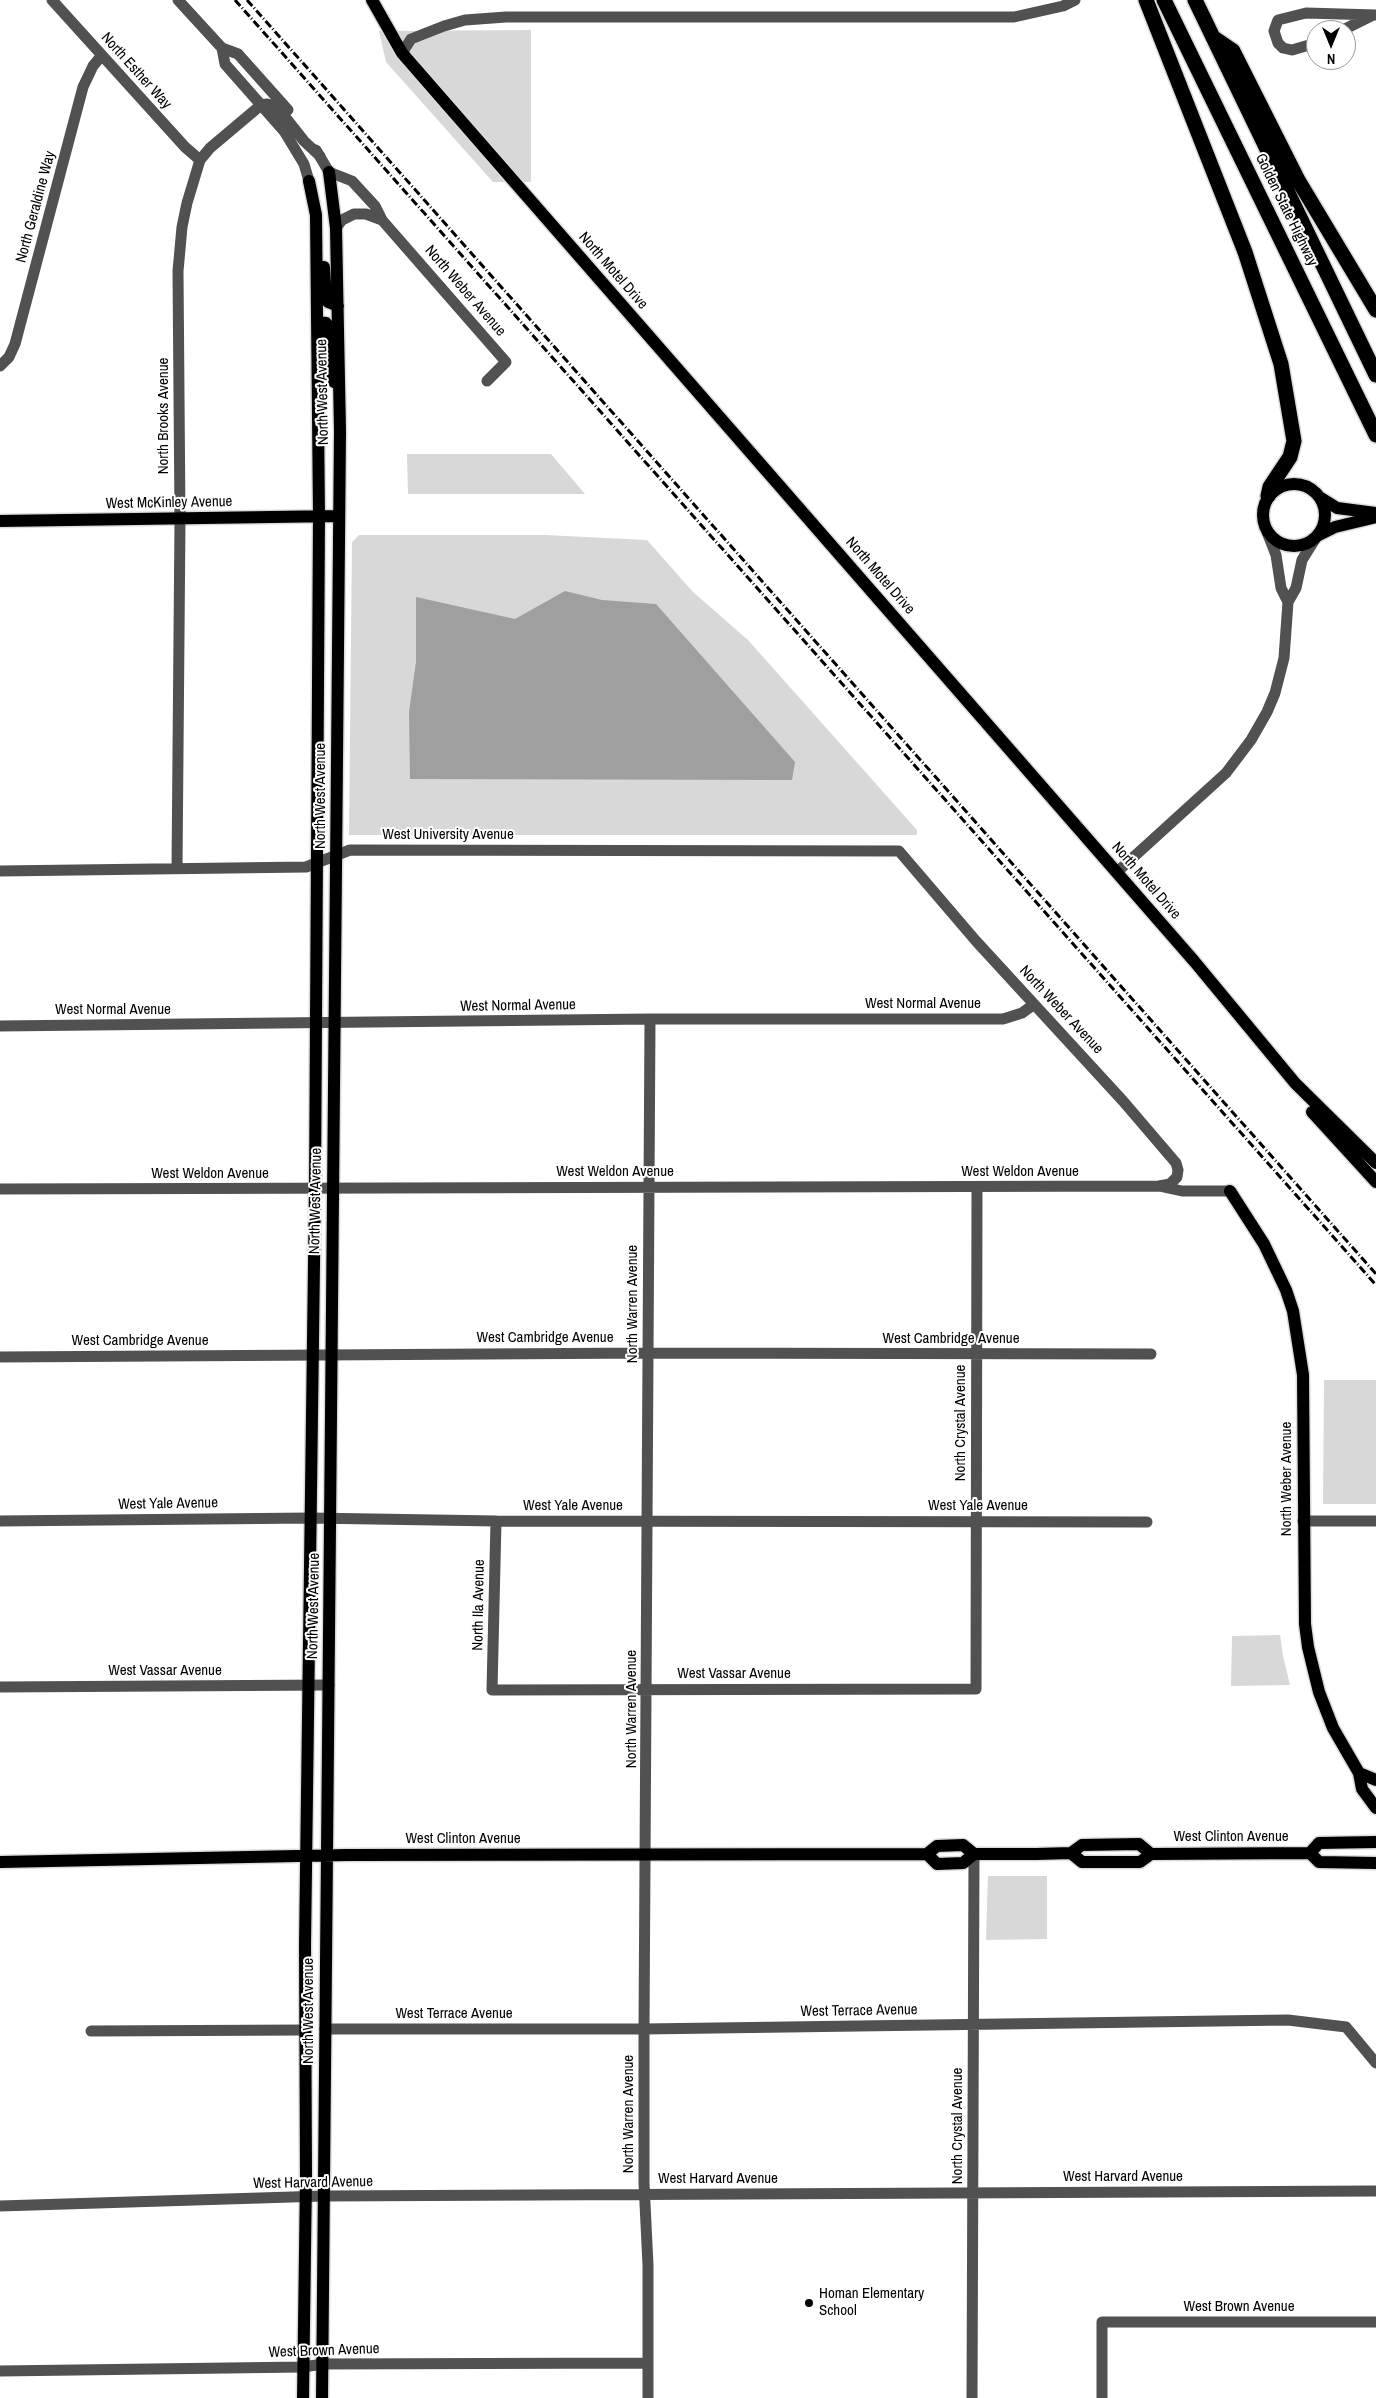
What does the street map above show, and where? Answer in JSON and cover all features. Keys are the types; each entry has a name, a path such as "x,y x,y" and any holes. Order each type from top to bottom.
{"highway":[{"path":"1146,0 1246,252 1281,364 1292,418 1294,441 1290,458 1270,487 1268,496"},
{"name":"Golden State Highway","path":"1164,0 1376,435"},
{"name":"Golden State Highway","path":"1197,0 1376,376"},
{"path":"1214,38 1233,51 1298,180 1376,310"}],"main road":[{"name":"North Motel Drive","path":"372,0 402,53 1117,872 1295,1083 1376,1163"},
{"name":"North West Avenue","path":"322,2398 339,516 336,228 329,172"},
{"name":"North West Avenue","path":"303,2398 306,2197 304,2030 315,1188 319,516 317,252 314,200 309,181"},
{"path":"317,252 325,269 326,299 332,305 338,306"},
{"path":"317,322 326,323 328,326 330,364 339,401"},
{"path":"1376,513 1337,508 1305,486 1295,484 1285,485 1268,496 1262,514 1267,532 1274,540 1291,547 1301,546 1335,527 1376,517"},
{"path":"1317,536 1325,518 1321,498"},
{"name":"West McKinley Avenue","path":"0,521 339,516"},
{"path":"1259,1040 1289,1088 1376,1182"},
{"name":"North Weber Avenue","path":"1230,1191 1264,1244 1286,1290 1293,1311 1303,1375 1305,1624 1319,1692 1333,1728 1359,1773 1362,1789 1376,1808"},
{"path":"1359,1773 1376,1780"},
{"name":"West Clinton Avenue","path":"1310,1853 1319,1843 1376,1842"},
{"name":"West Clinton Avenue","path":"927,1854 937,1864 963,1863 974,1854 1071,1853 1082,1845 1139,1844 1151,1854"},
{"name":"West Clinton Avenue","path":"0,1862 306,1855 927,1854 938,1846 963,1845 974,1854"},
{"name":"West Clinton Avenue","path":"1071,1853 1082,1862 1140,1862 1151,1854 1310,1853 1319,1862 1376,1863"}],"street":[{"name":"North Esther Way","path":"52,0 185,147 200,160"},
{"path":"178,0 222,48 225,64 262,105 295,147 309,181"},
{"path":"402,53 411,39 444,26 465,20 498,17 1014,17 1063,6 1075,0"},
{"path":"1306,46 1298,49 1283,48 1278,44 1274,31 1278,20 1306,13 1374,15"},
{"path":"1356,24 1374,15"},
{"name":"North West Avenue","path":"222,48 238,54 296,118 329,172"},
{"name":"North Geraldine Way","path":"0,366 9,357 16,344 83,86 92,66 102,56"},
{"path":"262,105 266,104 278,108 304,141 320,156"},
{"name":"North Brooks Avenue","path":"177,868 180,519 178,271 182,227 200,160 210,148 262,105"},
{"name":"North Weber Avenue","path":"329,172 352,181 375,206 382,220 506,362 487,382"},
{"path":"336,228 342,220 354,214 366,214 382,220"},
{"path":"1267,532 1276,554 1281,588 1288,602"},
{"path":"1117,872 1226,773 1251,740 1267,712 1280,676 1286,642 1288,602 1296,588 1302,560 1317,536"},
{"name":"West University Avenue","path":"0,871 306,867 350,850 899,851"},
{"name":"North Weber Avenue","path":"899,851 1033,1005 1123,1100 1176,1164 1178,1170 1177,1177 1170,1184 1158,1186"},
{"name":"West Normal Avenue","path":"0,1026 650,1019 1003,1019 1022,1014 1033,1005"},
{"name":"North Warren Avenue","path":"648,2398 644,2029 650,1019"},
{"name":"West Weldon Avenue","path":"0,1189 1158,1186 1182,1191 1230,1191"},
{"name":"North Crystal Avenue","path":"976,1689 977,1187"},
{"name":"West Cambridge Avenue","path":"0,1357 648,1352 1151,1354"},
{"name":"West Yale Avenue","path":"0,1521 331,1518 496,1521 1147,1522"},
{"name":"North Ila Avenue","path":"492,1690 496,1521"},
{"path":"1303,1521 1376,1521"},
{"name":"West Vassar Avenue","path":"0,1687 329,1685"},
{"name":"West Vassar Avenue","path":"492,1690 976,1689"},
{"name":"North Crystal Avenue","path":"972,2398 974,1854"},
{"name":"West Terrace Avenue","path":"326,2029 644,2029 1288,2020 1346,2027 1376,2063"},
{"path":"91,2030 304,2030"},
{"name":"West Harvard Avenue","path":"0,2206 324,2196 1376,2191"},
{"name":"West Brown Avenue","path":"1102,2398 1102,2322 1376,2322"},
{"name":"West Brown Avenue","path":"0,2371 303,2367 323,2364 648,2363"}],"shaded area":[{"path":"531,30 531,182 493,182 386,62 379,31"},
{"path":"407,454 551,454 585,494 408,494"},
{"path":"359,535 545,535 647,540 693,592 748,640 917,830 917,835 349,835 352,542"},
{"path":"565,591 602,600 656,604 795,762 792,780 410,779 409,712 416,662 416,597 515,619"},
{"path":"1324,1380 1376,1380 1376,1504 1323,1504"},
{"path":"1280,1635 1290,1685 1231,1686 1232,1636"},
{"path":"988,1876 1047,1876 1047,1939 986,1940"}],"railway":[{"path":"235,0 1376,1285"},
{"path":"247,0 1376,1274"}],"place":[{"name":"Homan Elementary School","path":"809,2303"}]}
